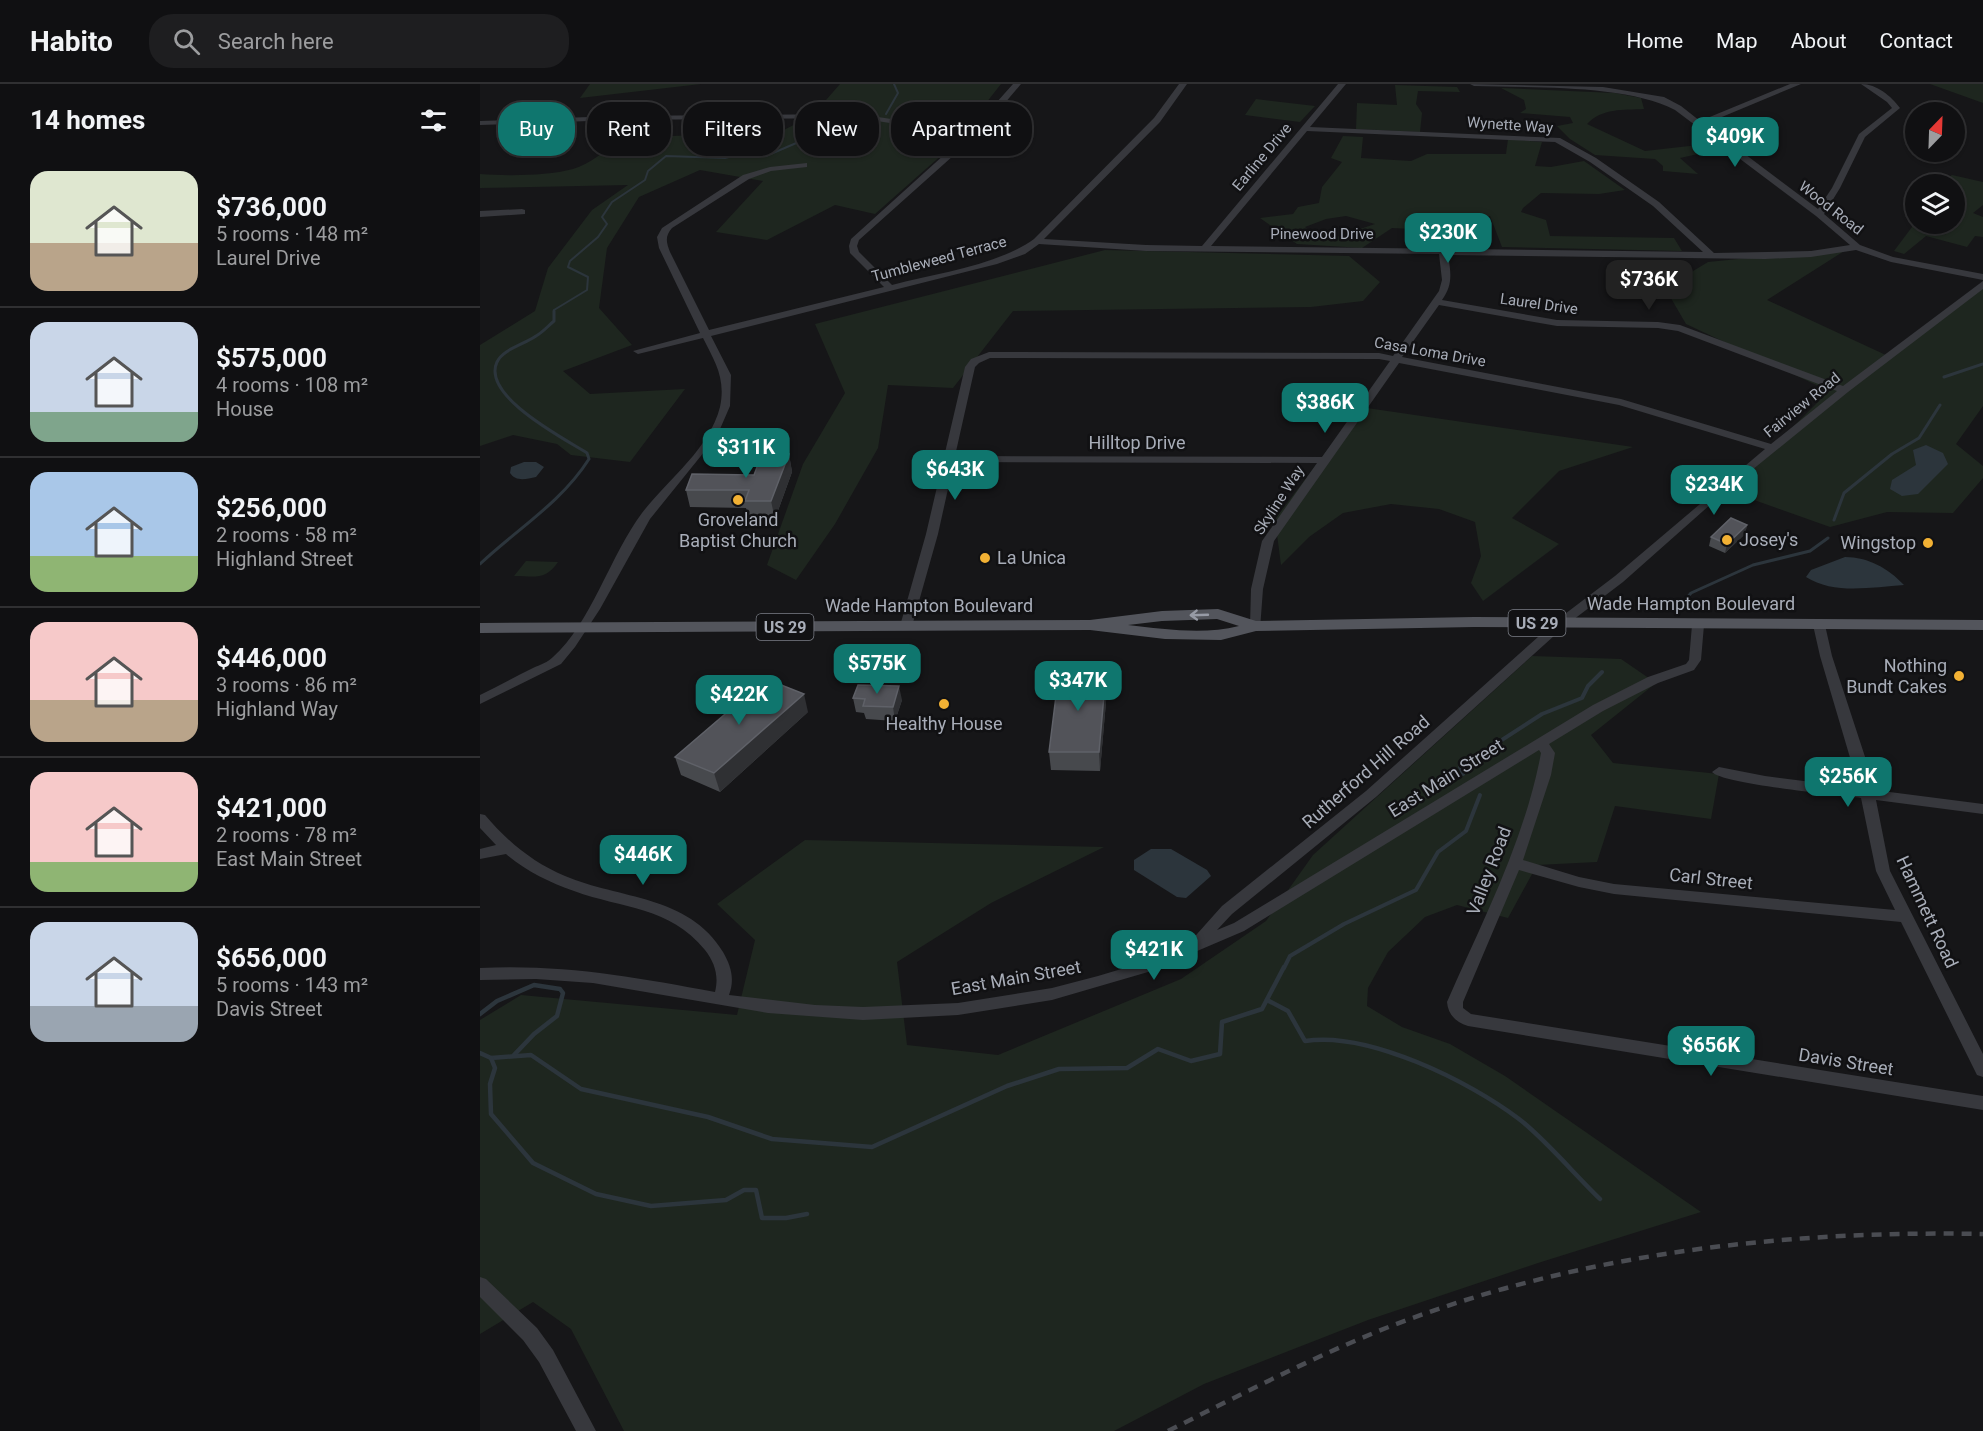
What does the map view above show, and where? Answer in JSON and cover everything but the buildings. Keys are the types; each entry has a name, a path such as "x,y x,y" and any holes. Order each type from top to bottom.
{"main road":[{"name":"Wade Hampton Boulevard","path":"480,628 1090,625 1166,634 1221,635 1256,626 1561,623 1983,625"}],"street":[{"path":"1001,102 1017,84"},
{"name":"Tumbleweed Terrace","path":"638,351 1001,260 1022,252 1037,241 1157,120 1183,84"},
{"name":"Earline Drive","path":"1204,248 1342,84"},
{"name":"Wood Road","path":"1474,84 1595,88 1635,93 1672,104 1819,214 1857,247 1891,259 1983,277"},
{"path":"1699,124 1797,84"},
{"path":"1819,214 1836,188 1862,136 1896,108 1890,100 1866,84"},
{"path":"480,123 616,118 858,116 891,121"},
{"name":"Wynette Way","path":"1304,129 1557,140 1593,160 1656,204 1712,255"},
{"path":"889,287 855,253 853,246 855,239 947,156"},
{"path":"480,700 557,661 583,628 600,599 616,564 639,526 708,441 718,425 726,401 727,383 720,361 661,241 662,234 669,226 746,177 770,169 804,165"},
{"path":"480,214 522,212"},
{"name":"Pinewood Drive","path":"1037,241 1097,246 1790,256 1857,247"},
{"name":"Skyline Way","path":"1256,626 1257,589 1268,541 1444,291 1447,280 1443,251"},
{"name":"Fairview Road","path":"1561,623 1619,579 1772,448 1844,390 1983,284"},
{"name":"Laurel Drive","path":"1437,302 1557,323 1658,325 1680,328 1844,390"},
{"name":"Casa Loma Drive","path":"950,459 970,367 980,358 994,355 1342,354 1379,356 1621,402 1772,448"},
{"path":"906,626 950,459"},
{"name":"Hilltop Drive","path":"950,459 1324,460"},
{"name":"Rutherford Hill Road","path":"1193,946 1227,910 1371,794 1561,623"},
{"name":"East Main Street","path":"480,974 546,973 595,977 767,1007 868,1014 939,1011 990,1005 1043,996 1097,983 1162,961 1239,927 1619,696 1690,667 1695,660 1698,625"},
{"name":"Hammett Road","path":"1819,625 1826,656 1869,795 1883,871 1983,1070"},
{"name":"Valley Road","path":"1456,1012 1455,1002 1515,863 1544,775 1548,753 1540,743"},
{"path":"1719,772 1765,781 1983,809"},
{"path":"480,819 509,848 540,871 562,881 652,906 682,918 702,935 722,962 726,984 720,999"},
{"path":"480,854 509,848"},
{"name":"Carl Street","path":"1515,863 1579,882 1614,888 1905,917"},
{"name":"Davis Street","path":"1456,1012 1468,1020 1983,1104"},
{"path":"480,1285 508,1310 546,1356 586,1431"}],"shaded area":[{"path":"590,84 701,84 580,98"},
{"path":"840,84 1001,84 987,102 891,102 891,156 941,156 875,214 835,205 767,240 716,232 763,181 700,170 639,197 607,248 599,308 632,345 563,371 590,394 685,389 630,462 571,455 557,444 513,435 480,446 480,345 535,311 548,268 592,210 628,185 480,188 480,174 551,173 573,169 598,156 671,156 671,136 683,136 683,156 783,156 783,130 795,124 795,156 879,156 879,102 824,102"},
{"path":"1930,84 1983,84 1983,103"},
{"path":"1395,85 1457,87 1460,92 1418,91 1416,104 1422,113 1420,132 1356,129 1357,103 1397,105"},
{"path":"1501,88 1615,93 1641,98 1644,109 1606,112 1587,124 1645,151 1707,144 1721,149 1680,158 1698,174 1663,171 1663,166 1655,159 1595,155 1570,139 1557,126 1573,123 1570,117 1520,113 1526,109 1524,100"},
{"path":"1256,99 1315,106 1300,122 1245,115"},
{"path":"1343,136 1363,137 1361,158 1411,161 1427,154 1506,154 1508,139 1542,142 1535,166 1551,167 1584,161 1625,190 1599,194 1541,193 1521,212 1546,220 1550,236 1674,238 1682,251 1502,247 1490,216 1452,216 1450,231 1392,228 1362,248 1297,244 1260,218 1293,214 1298,207 1319,203 1322,187 1342,162 1331,158","holes":["1346,216 1375,224 1360,229 1351,237 1313,235 1305,227 1326,219"]},
{"path":"1965,178 1983,182 1983,205 1973,213 1983,217 1983,237 1975,236 1967,247 1926,236 1904,254 1894,251 1907,234 1965,234"},
{"path":"1849,248 1767,300 1888,356 1983,286 1983,406 1956,444 1983,466 1983,478 1953,513 1887,512 1830,527 1729,491 1829,391 1686,324 1665,288 1708,262"},
{"path":"1105,250 1349,256 1380,282 1363,301 1311,307 1013,311 953,388 888,385 878,448 835,524 796,580 767,565 803,464 845,393 815,324"},
{"path":"1360,407 1633,447 1559,471 1512,518 1559,544 1483,601 1471,583 1481,556 1475,522 1439,509 1391,504 1343,513 1309,537 1281,565 1275,519"},
{"path":"1926,445 1943,453 1948,464 1918,494 1902,496 1890,489 1892,480 1916,465 1913,450"},
{"path":"524,462 536,462 544,467 536,477 522,479 512,476 511,467"},
{"path":"1845,557 1870,561 1891,573 1904,585 1841,588 1817,583 1806,577 1811,570"},
{"path":"526,561 558,562 544,575 514,576"},
{"path":"1532,656 1621,659 1656,683 1591,735 1613,763 1719,774 1711,819 1615,806 1597,862 1537,865 1508,918 1457,905 1425,917 1388,952 1368,988 1367,1006 1402,1027 1450,1044 1505,1076 1701,1212 1368,1320 1204,1384 1114,1431 624,1431 571,1329 533,1302 480,1334 480,1020 521,995 737,1015 755,940 717,904 805,840 1104,847 991,903 897,962 907,1045 998,1055 1181,979 1266,921 1313,855"},
{"path":"1151,849 1171,849 1207,870 1211,876 1186,898 1177,897 1134,870 1134,860"}],"waterway":[{"path":"886,114 898,93 894,84"},
{"path":"480,564 552,502 578,475 589,459 587,453 545,427 513,402 501,389 495,375 500,357 543,331 554,321 554,310 587,290 588,277 568,267 570,261 598,237 607,224 602,217 612,202 645,180 648,171 666,156 725,158 744,153 766,156 795,144"},
{"path":"1944,377 1983,364"},
{"path":"1834,520 1844,493 1892,454 1919,438 1940,405"},
{"path":"1687,598 1691,593 1753,565 1810,551 1828,538"},
{"path":"1463,774 1460,767 1542,714 1582,698 1588,686 1602,672"},
{"path":"1284,968 1290,956 1344,924 1416,890 1438,852 1466,831 1480,795"},
{"path":"491,1058 531,1055 581,1089 708,1117 772,1139 872,1147 1007,1086 1059,1069 1127,1068 1158,1049 1191,1061 1220,1054 1222,1022 1262,1009 1284,967"},
{"path":"480,1014 497,1001 534,985 560,989 563,993 557,1016 534,1034 514,1055"},
{"path":"1267,1000 1288,1011 1305,1041 1330,1040 1387,1051 1417,1062 1473,1089 1529,1127 1600,1199"},
{"path":"480,1053 491,1058"},
{"path":"491,1058 495,1068 490,1084 491,1114 533,1163 596,1194 651,1206 726,1200 744,1190 756,1190 762,1218 786,1218 807,1214"}],"railway":[{"path":"1168,1431 1303,1364 1386,1328 1458,1303 1531,1282 1605,1265 1755,1242 1907,1234 1983,1234"}],"place":[{"name":"Groveland Baptist Church","path":"738,500"},
{"name":"Josey's","path":"1727,540"},
{"name":"Wingstop","path":"1928,543"},
{"name":"La Unica","path":"985,558"},
{"name":"Nothing Bundt Cakes","path":"1959,676"},
{"name":"Healthy House","path":"944,704"}]}
